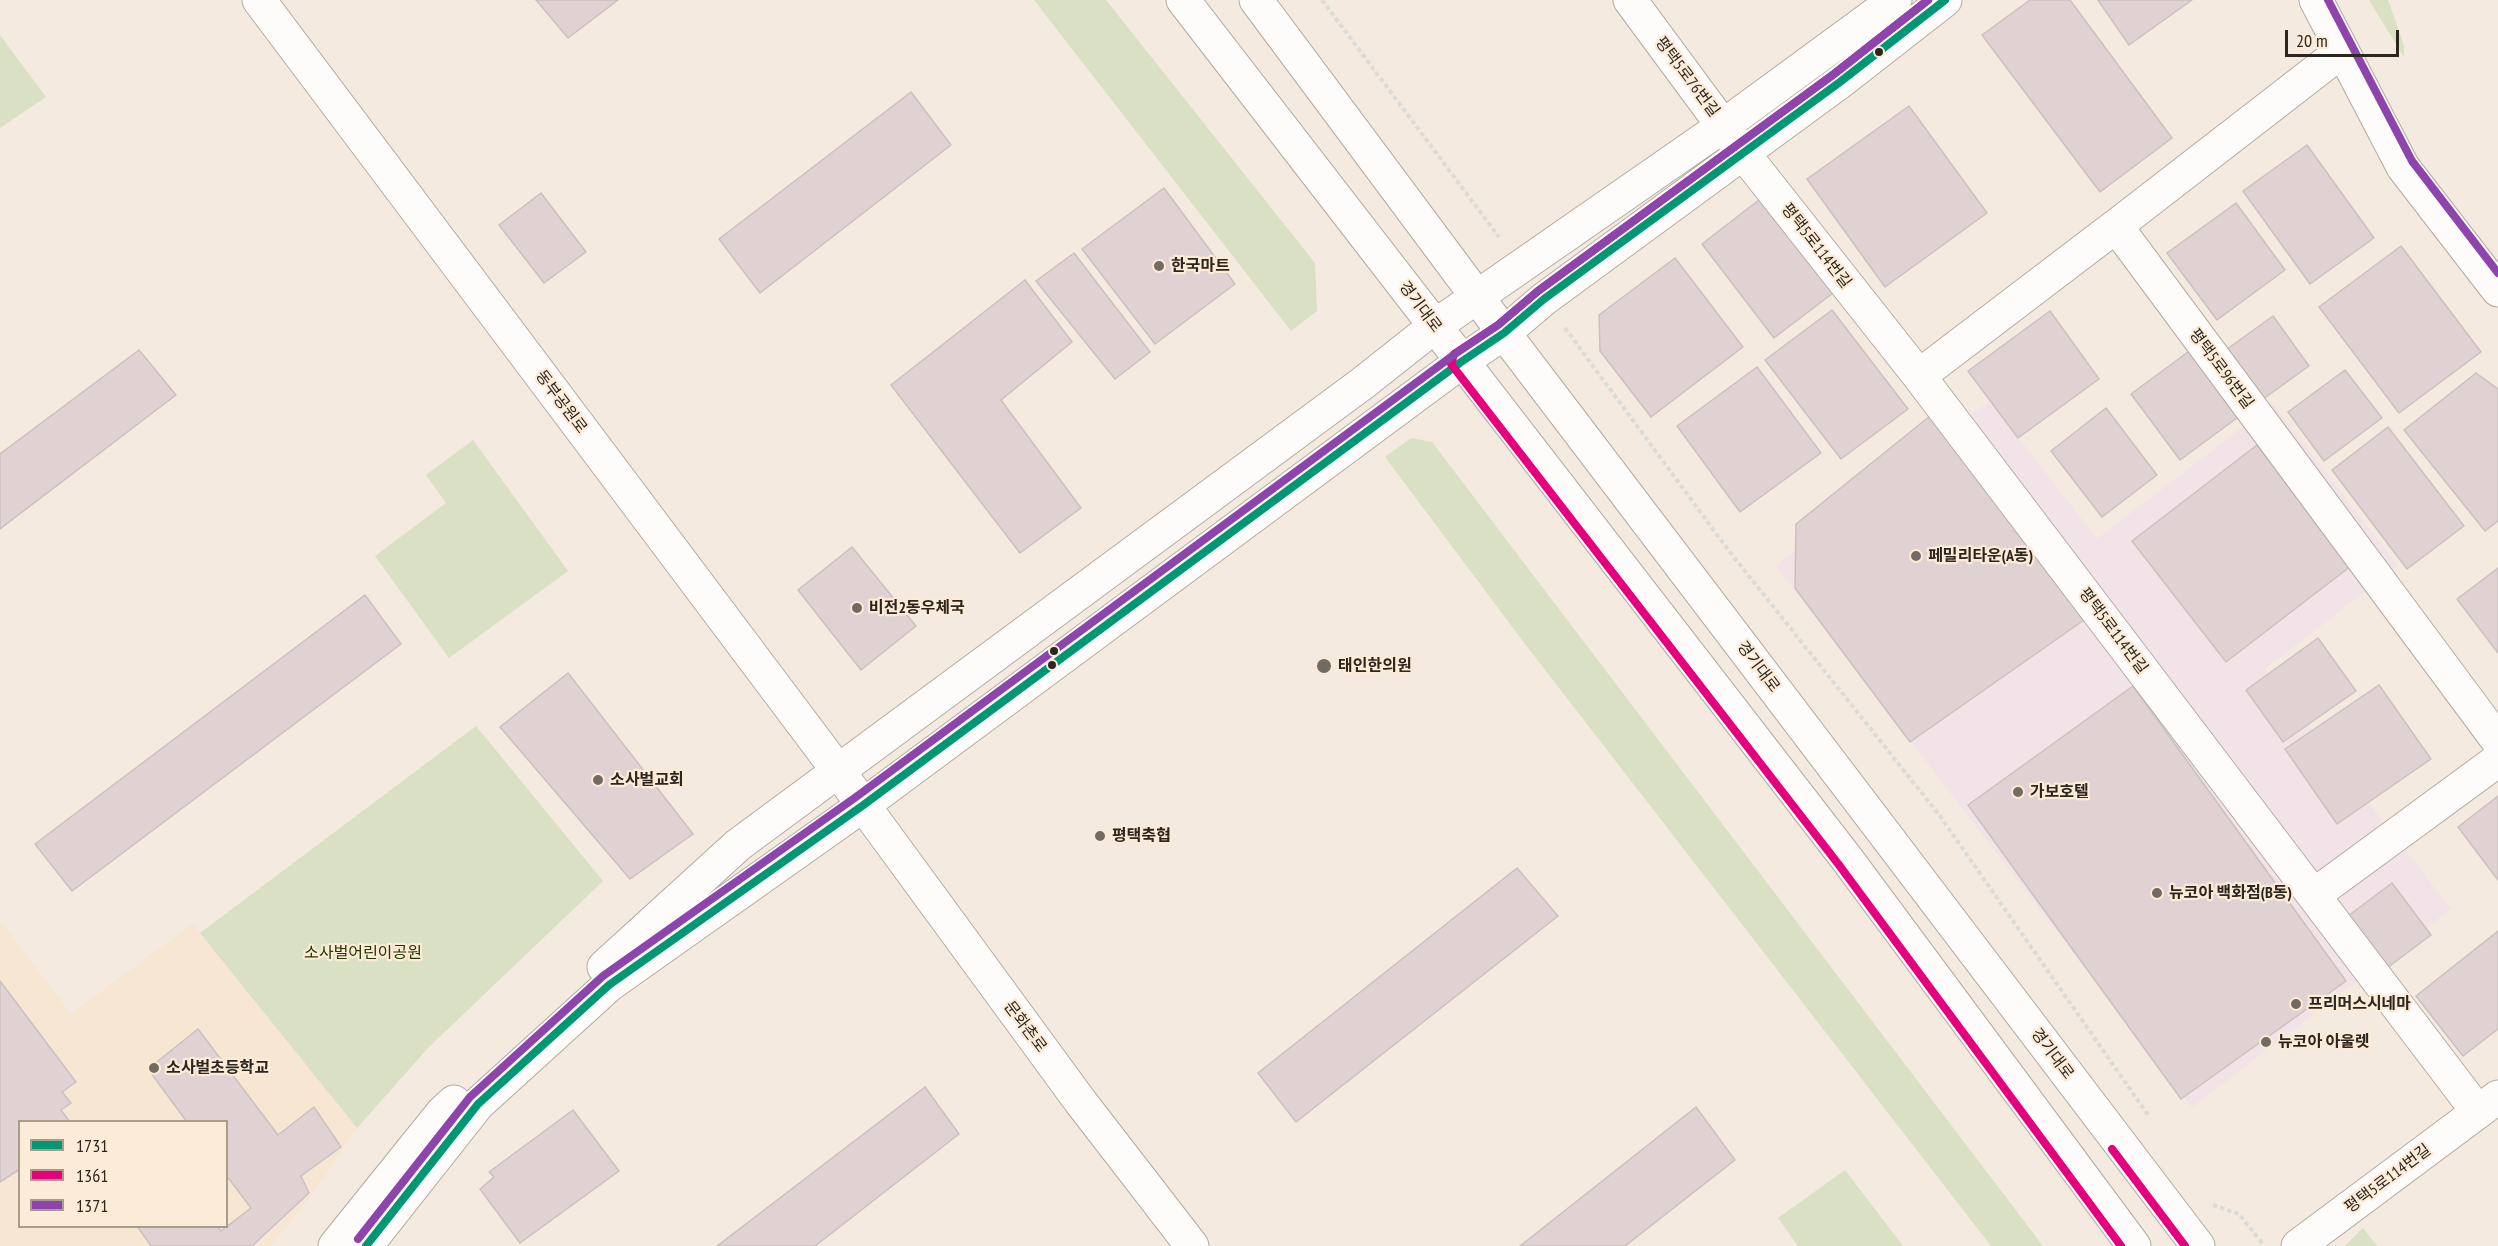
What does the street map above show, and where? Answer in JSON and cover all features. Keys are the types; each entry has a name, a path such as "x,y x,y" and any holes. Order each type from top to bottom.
{"street":[{"name":"동부공원로","path":"259,0 839,772 862,806"},
{"name":"경기대로","path":"1183,0 1847,859 2134,1246"},
{"name":"경기대로","path":"1256,0 1504,333 2198,1246"},
{"name":"평택5로76번길","path":"1630,0 1743,153"},
{"path":"335,1246 442,1113 738,845 1436,326 1723,126 1895,0"},
{"path":"366,1246 478,1104 609,985 862,806 1461,362 1504,333 1544,299 1840,82 1945,0"},
{"path":"2316,0 2403,167 2498,290"},
{"path":"1919,376 2342,51"},
{"name":"평택5로114번길","path":"1743,153 1919,376 2314,895 2488,1104 2298,1246"},
{"name":"평택5로96번길","path":"2115,226 2498,741"},
{"path":"2314,895 2498,759"},
{"name":"문화촌로","path":"862,806 1080,1101 1192,1246"}],"path":[{"path":"1322,0 1501,241"},
{"path":"1544,299 1729,551 1940,816 2149,1116"},
{"path":"2209,1204 2240,1214 2265,1246"}],"shaded area":[{"path":"1990,401 2097,539 2273,404 2398,566 2265,669 2451,909 2192,1107 1776,566"},
{"name":"소사벌초등학교","path":"0,921 71,1014 193,924 357,1128 318,1186 271,1246 0,1246"}],"green space":[{"path":"1034,0 1106,0 1315,263 1317,311 1291,331"},
{"path":"2369,0 2388,0 2404,46 2404,57"},
{"path":"0,35 46,97 0,128"},
{"path":"1411,438 1432,442 2043,1246 1991,1246 1525,644 1385,457"},
{"path":"473,440 568,571 449,658 375,556 446,503 426,475"},
{"name":"소사벌어린이공원","path":"476,726 603,881 428,1048 357,1128 200,933"},
{"path":"1845,1170 1903,1246 1798,1246 1778,1218"},
{"path":"2363,1228 2377,1246 2345,1246"}],"building":[{"path":"536,0 618,0 568,38"},
{"path":"2030,0 2070,0 2172,138 2100,192 1982,35"},
{"path":"2098,0 2192,0 2129,45"},
{"path":"911,92 951,145 760,293 719,239"},
{"path":"1909,106 1987,213 1885,287 1807,179"},
{"path":"2307,145 2374,238 2310,284 2243,191"},
{"name":"한국마트","path":"1164,188 1235,284 1155,344 1082,249"},
{"path":"541,193 586,252 544,283 499,225"},
{"path":"1764,196 1837,290 1774,338 1702,244"},
{"path":"2236,203 2285,270 2217,320 2167,253"},
{"path":"2401,246 2481,352 2399,413 2319,307"},
{"path":"1074,253 1150,352 1115,379 1036,281"},
{"path":"1675,258 1743,347 1651,417 1600,351 1599,315"},
{"path":"1025,280 1072,342 1001,400 1081,508 1020,553 891,385"},
{"path":"1832,310 1908,409 1841,459 1765,360"},
{"path":"2050,311 2099,379 2018,438 1968,371"},
{"path":"2273,316 2309,366 2259,402 2223,352"},
{"path":"2192,349 2241,415 2180,460 2131,394"},
{"path":"139,350 176,395 0,529 0,454"},
{"path":"1757,367 1821,453 1740,512 1677,426"},
{"path":"2345,370 2382,418 2324,461 2288,412"},
{"path":"2476,373 2498,389 2498,521 2485,531 2404,430"},
{"path":"2106,408 2157,475 2102,517 2051,451"},
{"name":"페밀리타운(A동)","path":"1930,416 2084,620 1910,742 1795,588 1796,524"},
{"path":"2388,427 2464,526 2407,569 2332,470"},
{"path":"2257,445 2351,566 2226,662 2132,541"},
{"name":"비전2동우체국","path":"852,547 916,626 861,670 798,590"},
{"path":"2498,568 2498,653 2457,599"},
{"path":"365,595 401,644 72,891 35,844"},
{"path":"2318,638 2356,691 2283,742 2246,690"},
{"name":"소사벌교회","path":"568,673 693,834 630,879 500,727"},
{"path":"2379,685 2431,759 2337,824 2285,749"},
{"name":"뉴코아 백화점(B동)","path":"2133,686 2346,981 2181,1099 1968,805"},
{"path":"2498,796 2498,880 2458,827"},
{"path":"1517,868 1558,916 1296,1122 1258,1073"},
{"path":"2392,883 2431,935 2387,968 2348,916"},
{"path":"2498,931 2498,1029 2463,1056 2416,996"},
{"path":"0,981 76,1082 62,1092 71,1103 61,1110 68,1120 18,1120 18,1170 0,1182"},
{"path":"198,1029 278,1135 314,1107 341,1147 301,1176 309,1193 252,1246 151,1246 138,1228 219,1228 221,1231 228,1228 251,1208 228,1178 228,1120 186,1120 148,1069"},
{"path":"925,1087 959,1134 815,1246 717,1246"},
{"path":"1696,1107 1735,1160 1625,1246 1520,1246"},
{"path":"573,1110 619,1171 520,1243 480,1189 494,1177 489,1172"}],"transit line":[{"name":"1361","path":"1928,0 1834,74 1538,291 1498,325 1454,354 1451,364 1839,865 2121,1246"},
{"name":"1371","path":"358,1239 470,1097 603,976 856,797 1455,354 1498,325 1538,291 1834,74 1928,0"},
{"name":"1731","path":"366,1246 478,1104 609,985 862,806 1461,362 1504,333 1544,299 1840,82 1945,0"},
{"name":"1371","path":"2328,0 2412,161 2498,273"},
{"name":"1361","path":"2112,1149 2185,1246"}],"place":[{"name":"한국마트","path":"1159,266"},
{"name":"페밀리타운(A동)","path":"1916,556"},
{"name":"비전2동우체국","path":"857,608"},
{"name":"태인한의원","path":"1324,666"},
{"name":"소사벌교회","path":"598,780"},
{"name":"가보호텔","path":"2018,792"},
{"name":"평택축협","path":"1100,836"},
{"name":"뉴코아 백화점(B동)","path":"2157,893"},
{"name":"프리머스시네마","path":"2296,1004"},
{"name":"뉴코아 아울렛","path":"2266,1042"},
{"name":"소사벌초등학교","path":"154,1068"}]}
